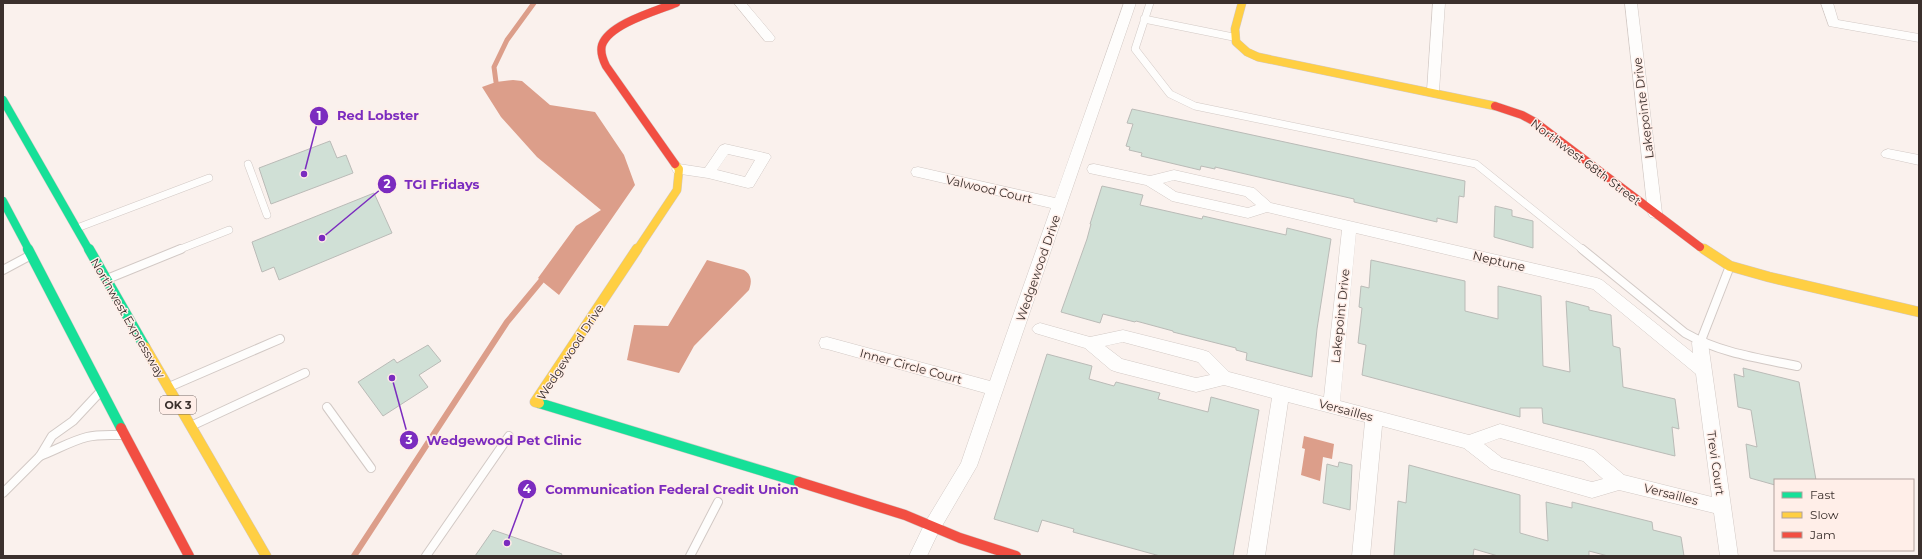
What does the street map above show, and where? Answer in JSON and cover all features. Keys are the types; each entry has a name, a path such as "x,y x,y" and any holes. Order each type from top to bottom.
{"main road":[{"path":"676,3 620,25 602,43 601,53 606,66 679,169"},
{"path":"1234,37 1242,3"},
{"name":"Northwest 68th Street","path":"1234,37 1238,47 1258,57 1487,103 1522,115 1534,122 1712,256 1730,266 1776,279 1919,312"},
{"name":"Northwest Expressway","path":"3,100 266,556"},
{"name":"Wedgewood Drive","path":"679,169 677,190 536,402 904,514 932,527"},
{"path":"3,201 124,435 189,556"},
{"path":"932,527 960,538 1016,556"}],"street":[{"path":"740,3 769,38"},
{"name":"Wedgewood Drive","path":"918,556 932,527 968,466 1130,3"},
{"path":"1432,91 1438,3"},
{"name":"Lakepointe Drive","path":"1631,3 1656,214"},
{"path":"1827,3 1833,23 1919,38"},
{"path":"1888,154 1919,160"},
{"path":"679,169 708,173"},
{"name":"Neptune","path":"1094,169 1150,180 1174,175 1249,192 1267,207 1597,284 1703,370"},
{"name":"Valwood Court","path":"918,172 1060,206"},
{"name":"Neptune","path":"1150,180 1172,196 1248,213 1267,207"},
{"name":"Lakepoint Drive","path":"1331,406 1350,226"},
{"name":"Versailles","path":"1040,329 1090,343 1117,365 1196,385 1224,378 1469,442 1497,464 1592,490 1619,482"},
{"name":"Versailles","path":"1090,343 1123,336 1138,339 1203,357 1224,378"},
{"name":"Inner Circle Court","path":"827,343 995,389"},
{"name":"Trevi Court","path":"1700,343 1729,556"},
{"path":"1256,556 1281,393"},
{"path":"1361,556 1374,418"},
{"name":"Versailles","path":"1469,442 1500,432 1588,455 1619,482 1722,507"}],"lane":[{"path":"1150,3 1135,49 1138,55 1170,94 1195,106 1476,164 1679,328 1700,343 1720,349 1797,366"},
{"path":"1144,19 1234,37"},
{"path":"248,164 267,215"},
{"path":"77,228 209,178"},
{"path":"106,279 228,230"},
{"path":"3,270 31,256"},
{"path":"1700,343 1730,266"},
{"path":"168,387 280,339"},
{"path":"191,426 305,373"},
{"path":"3,493 40,456 52,436 73,421 102,391"},
{"path":"327,407 371,468"},
{"path":"40,456 59,450 75,440 89,436 124,435"},
{"path":"426,556 508,436"},
{"path":"690,556 718,502"}],"shaded area":[{"path":"513,80 522,81 550,105 595,112 624,155 635,185 559,295 538,278 576,226 601,210 537,157 501,117 482,87 496,82"},
{"path":"707,260 744,270 749,274 751,279 749,290 694,346 679,373 627,360 634,325 668,326"},
{"path":"1304,436 1334,444 1332,459 1323,457 1320,481 1301,475 1305,449 1302,448"}],"building":[{"path":"1132,109 1465,181 1464,197 1459,196 1457,223 1437,218 1437,222 1354,202 1354,199 1215,167 1215,169 1201,166 1200,170 1141,156 1142,153 1129,150 1130,147 1126,146 1133,124 1127,123"},
{"path":"330,141 337,158 346,155 353,173 271,204 259,168"},
{"path":"1102,186 1143,195 1140,205 1202,219 1203,216 1286,235 1287,228 1331,239 1317,329 1312,377 1246,360 1247,353 1236,350 1236,348 1136,321 1103,314 1100,323 1061,312 1087,239"},
{"path":"374,193 392,233 279,280 274,267 262,272 252,242"},
{"path":"1495,206 1512,210 1512,216 1533,221 1533,248 1494,237"},
{"path":"1371,260 1465,281 1465,311 1498,319 1498,286 1541,296 1543,366 1570,372 1566,301 1589,307 1589,310 1611,315 1613,346 1620,348 1623,387 1675,399 1679,429 1672,427 1675,456 1543,423 1542,408 1520,408 1520,417 1362,375 1366,345 1358,343 1362,308 1359,307 1361,286 1369,288"},
{"path":"428,345 441,361 419,375 428,387 383,416 358,382 394,359 397,363"},
{"path":"1047,354 1092,366 1089,379 1114,386 1116,382 1160,393 1158,399 1208,412 1211,397 1259,410 1233,556 1160,556 1073,532 1074,529 1042,520 1038,532 994,519"},
{"path":"1743,368 1799,382 1816,479 1774,479 1774,485 1750,478 1746,444 1757,447 1751,410 1738,407 1734,374 1744,377"},
{"path":"1339,462 1352,465 1350,510 1323,503 1327,464 1338,467"},
{"path":"1409,465 1520,495 1520,533 1548,541 1546,502 1572,508 1572,502 1652,522 1653,530 1681,537 1684,556 1608,556 1589,551 1589,556 1498,556 1474,549 1473,556 1394,556 1398,501 1406,503"},
{"path":"493,530 562,554 561,556 475,556"}],"waterway":[{"path":"496,82 494,67 507,40 534,3"},
{"path":"354,556 507,322 541,281"}],"traffic: fast":[{"path":"3,100 145,347"},
{"path":"3,201 121,428"},
{"path":"539,403 799,482"}],"traffic: slow":[{"path":"1242,3 1235,29 1236,42 1247,52 1258,57 1495,106"},
{"path":"539,403 535,402 677,190 679,169 675,164"},
{"path":"1700,247 1730,266 1769,277 1919,312"},
{"path":"145,347 266,556"}],"traffic: jam":[{"path":"675,164 606,66 601,51 602,45 606,38 613,31 646,14 676,3"},
{"path":"1495,106 1522,115 1535,122 1700,247"},
{"path":"121,428 189,556"},
{"path":"799,482 905,515 960,538 1016,556"}],"place":[{"name":"Red Lobster","path":"304,174"},
{"name":"TGI Fridays","path":"322,238"},
{"name":"Wedgewood Pet Clinic","path":"392,378"},
{"name":"Communication Federal Credit Union","path":"507,543"}]}
